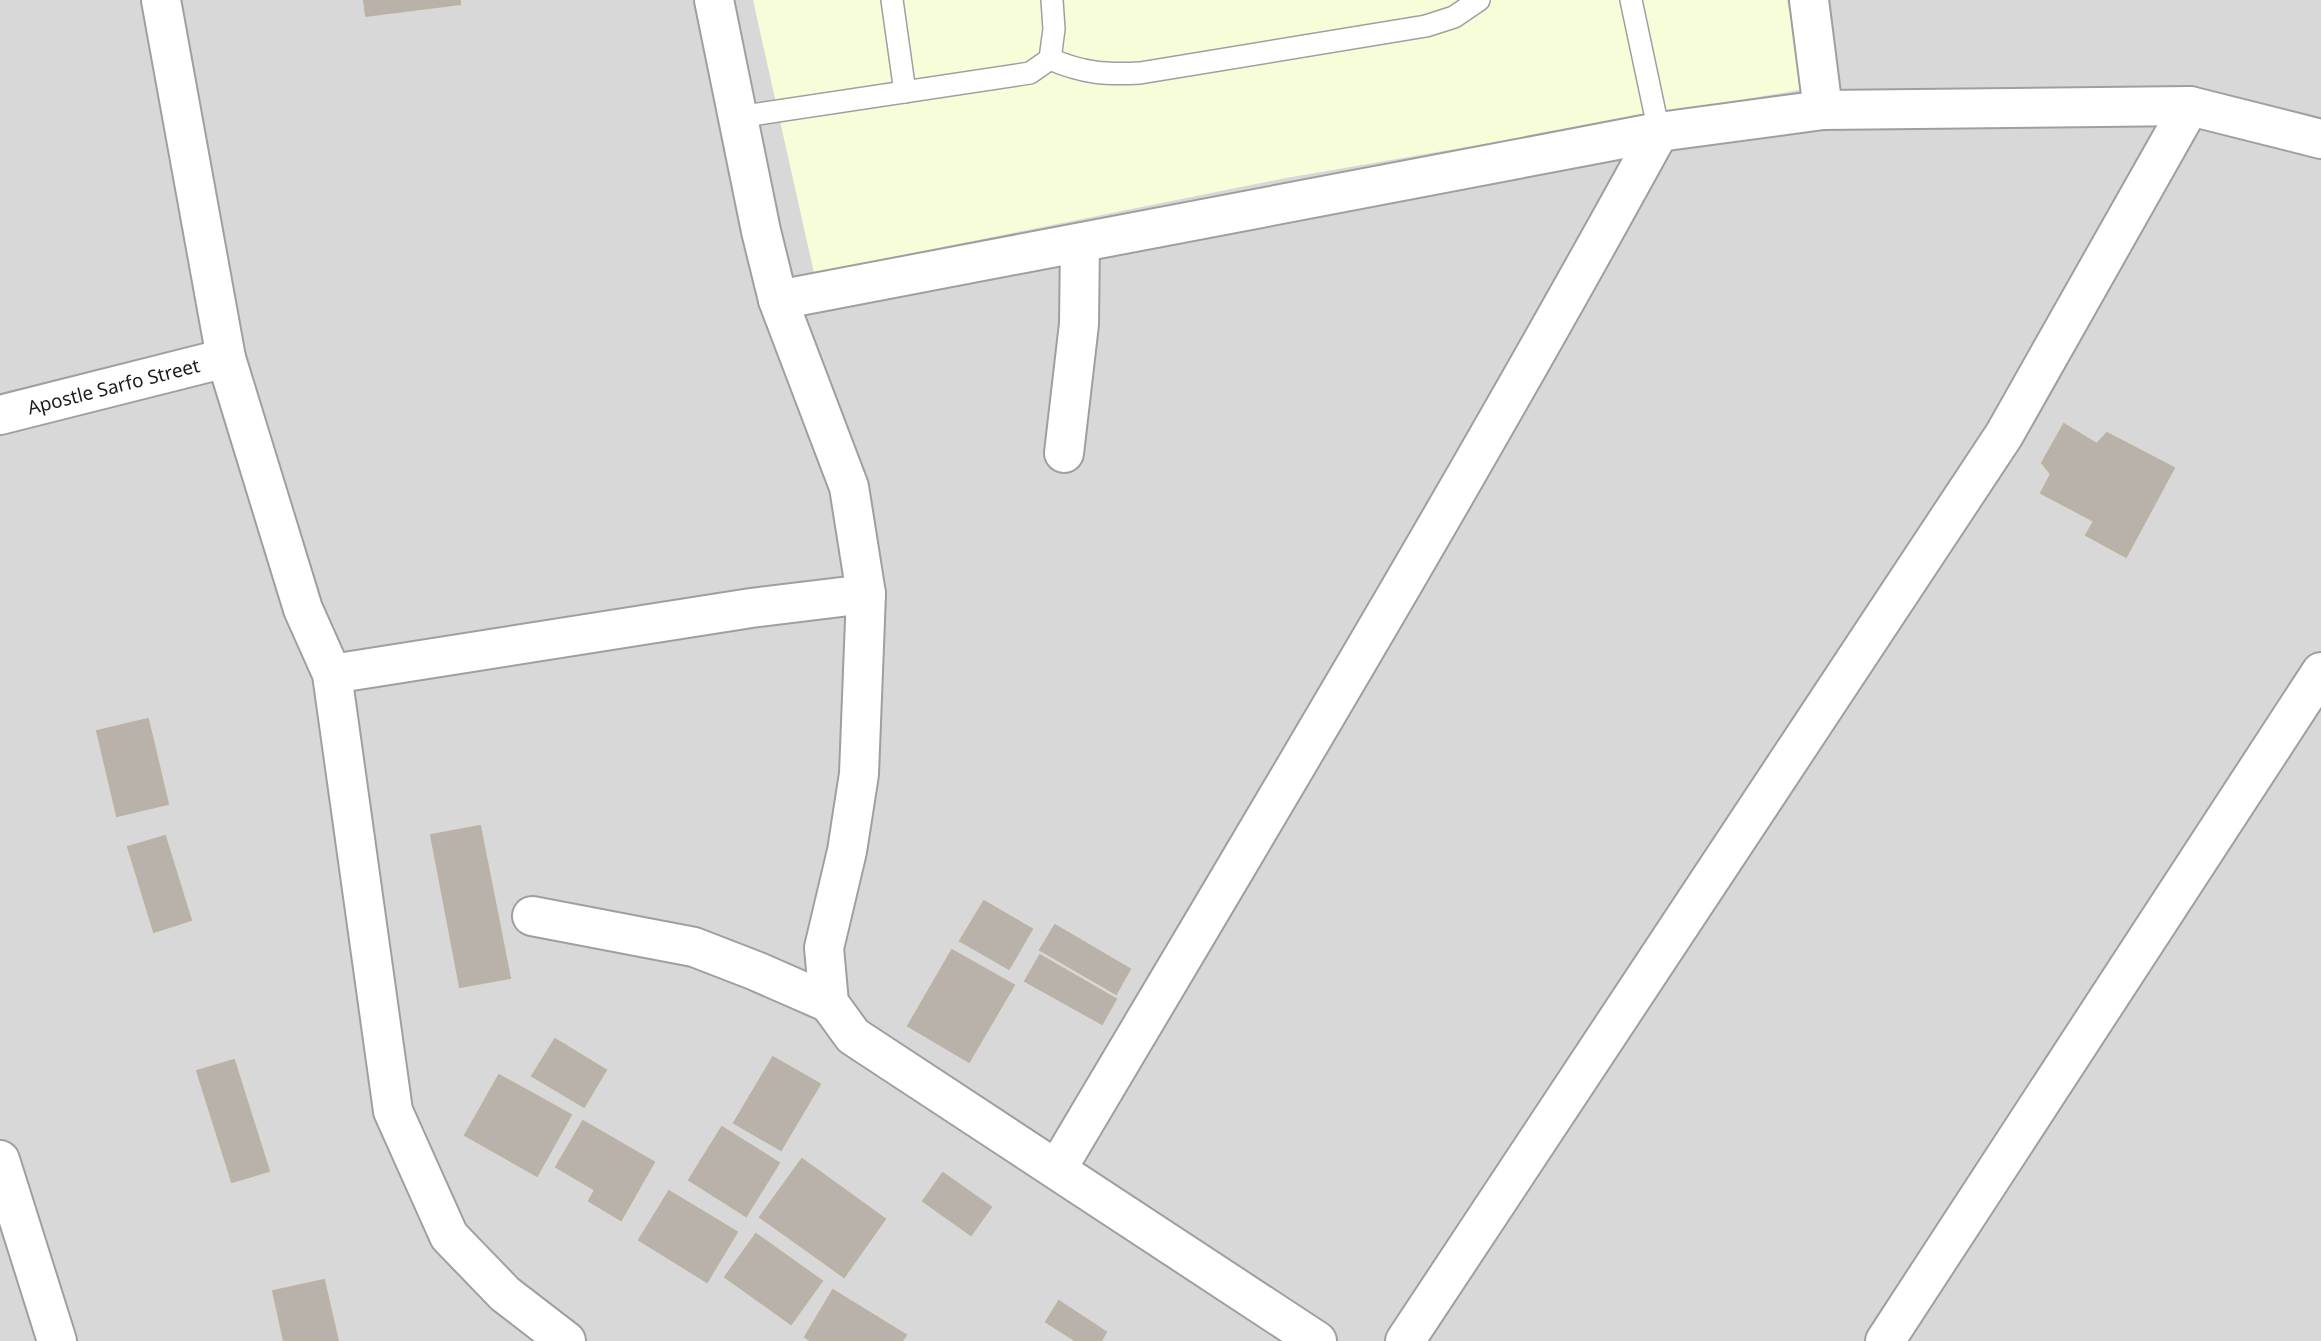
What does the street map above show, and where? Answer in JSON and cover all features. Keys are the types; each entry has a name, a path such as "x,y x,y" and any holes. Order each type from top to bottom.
{"street":[{"path":"161,0 226,358 303,609 332,674 393,1111 449,1236 505,1294 566,1341"},
{"path":"714,0 761,231 778,300 849,488 866,594 859,774 847,851 824,948 829,1003 853,1036 1317,1341"},
{"path":"1809,0 1824,110"},
{"path":"778,300 1659,132 1824,110 2190,106 2321,139"},
{"path":"1405,1341 2004,435 2190,106"},
{"path":"1057,1169 1541,347 1659,132"},
{"path":"1064,453 1079,324 1080,243"},
{"name":"Apostle Sarfo Street","path":"0,415 226,358"},
{"path":"332,674 751,608 866,594"},
{"path":"1885,1341 2318,683"},
{"path":"533,916 694,947 829,1003"},
{"path":"0,1160 57,1341"}],"lane":[{"path":"892,0 905,92"},
{"path":"737,117 1030,73 1050,59 1054,29 1052,0"},
{"path":"1050,59 1073,69 1102,75 1140,73 1426,26 1454,17 1479,0"},
{"path":"1631,0 1659,132"}],"shaded area":[{"path":"0,0 2321,0 2321,1341 0,1341"},
{"path":"753,0 1787,0 1805,89 1286,178 814,273"}],"building":[{"path":"364,0 460,0 460,4 366,16"},
{"path":"2064,424 2097,444 2107,433 2174,468 2126,557 2086,535 2094,521 2041,493 2051,474 2042,463"},
{"path":"148,719 168,804 117,816 97,731"},
{"path":"480,826 510,978 460,987 431,835"},
{"path":"165,836 191,920 154,932 128,847"},
{"path":"984,901 1032,929 1009,969 960,941"},
{"path":"1055,925 1130,969 1116,994 1040,950"},
{"path":"952,950 1014,985 969,1062 908,1026"},
{"path":"1040,955 1116,999 1102,1024 1025,981"},
{"path":"555,1039 606,1070 584,1107 532,1076"},
{"path":"773,1057 820,1084 781,1150 734,1123"},
{"path":"234,1060 269,1171 232,1182 197,1071"},
{"path":"499,1075 571,1115 537,1176 465,1135"},
{"path":"583,1121 654,1162 621,1220 589,1201 595,1190 556,1167"},
{"path":"722,1127 779,1163 746,1216 689,1180"},
{"path":"802,1159 885,1219 844,1277 760,1217"},
{"path":"943,1173 991,1207 971,1235 923,1201"},
{"path":"669,1191 737,1232 707,1282 639,1240"},
{"path":"756,1234 822,1281 791,1324 725,1277"},
{"path":"324,1280 338,1341 284,1341 273,1291"},
{"path":"833,1290 906,1335 902,1341 811,1341 805,1337"},
{"path":"1059,1301 1106,1332 1101,1341 1076,1341 1046,1322"}]}
